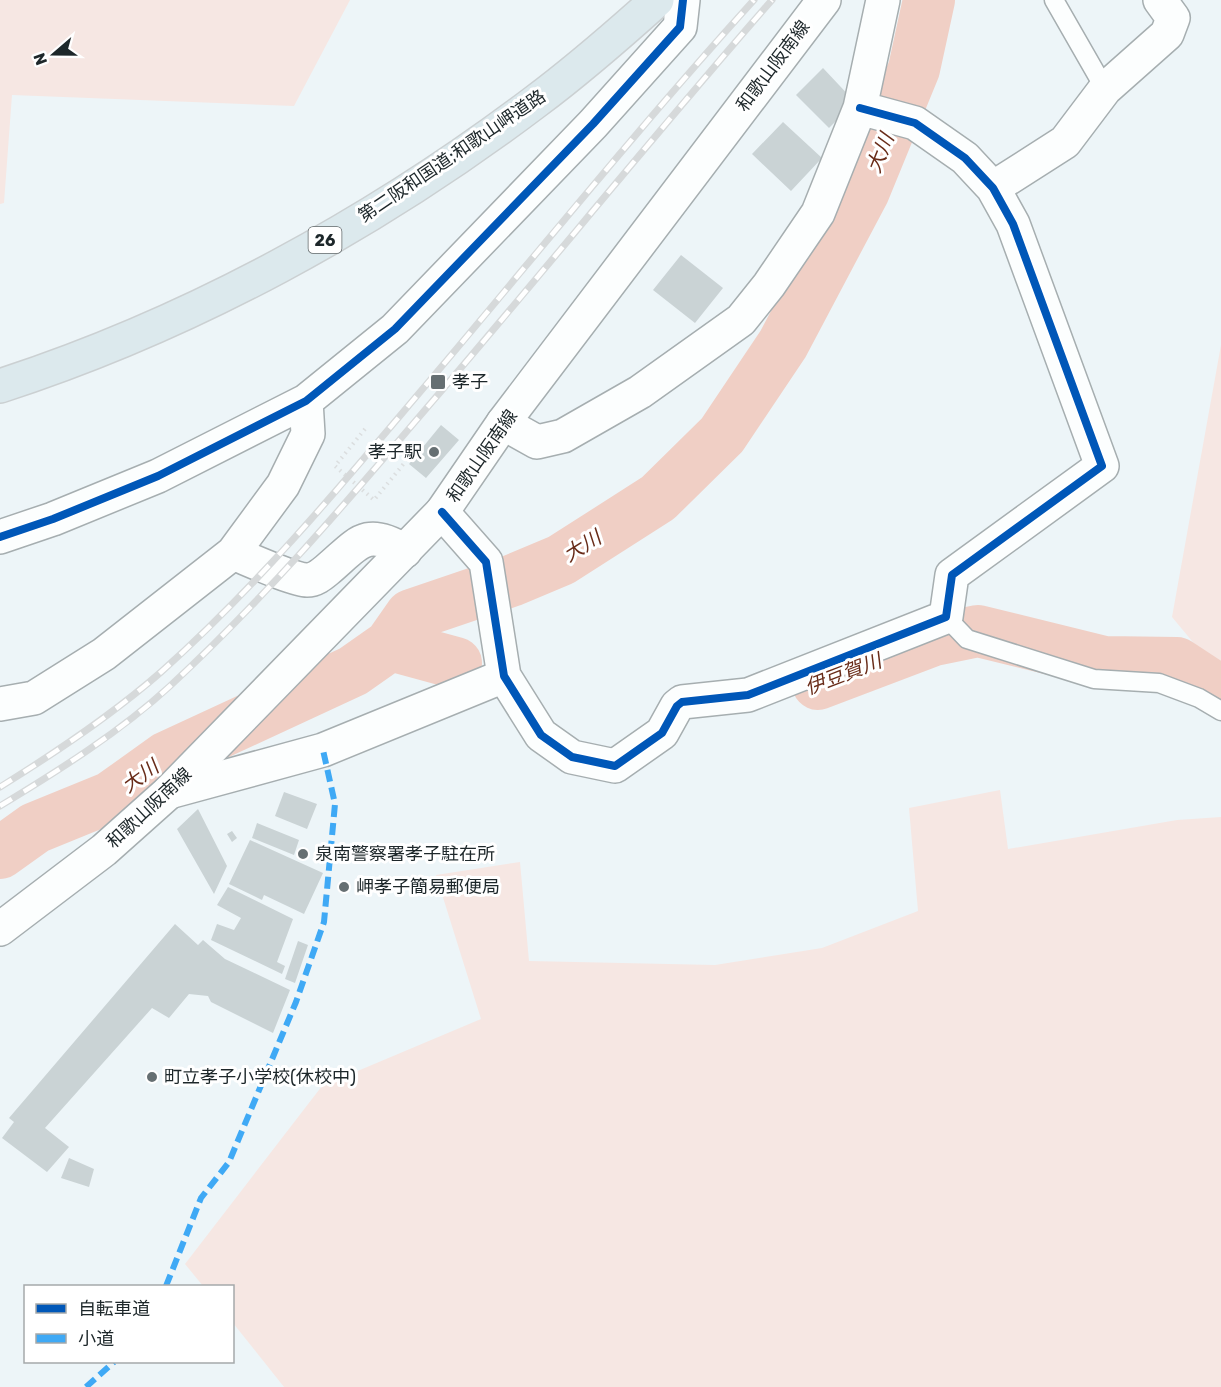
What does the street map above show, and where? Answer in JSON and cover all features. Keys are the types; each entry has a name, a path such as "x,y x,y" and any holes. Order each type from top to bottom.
{"highway":[{"name":"第二阪和国道;和歌山岬道路","path":"0,386 54,369 183,313 312,248 426,178 536,102 657,0"}],"street":[{"path":"0,537 53,519 158,476 306,401 395,329 593,124 680,27 683,0"},
{"name":"和歌山阪南線","path":"0,929 104,850 176,785 442,512 503,423 824,0"},
{"path":"503,423 537,442 563,436 640,392 741,320 769,285 818,213 868,110 883,0"},
{"path":"993,188 1065,142 1105,89 1167,34 1173,18 1160,0"},
{"path":"442,512 486,562 504,676 542,735 572,757 615,766 662,733 682,702 748,694 955,627 952,575 1102,466 1013,224 993,188 965,158 915,123 868,110"},
{"path":"0,704 34,698 104,654 233,553 284,486 308,434 306,401"},
{"path":"233,553 305,580 319,577 362,541 375,537 386,540 405,551"},
{"path":"176,785 323,750 504,676"}],"lane":[{"path":"1054,0 1105,89"},
{"path":"955,627 1094,678 1159,683 1199,698 1221,711"}],"path":[{"path":"364,429 334,466 374,500 406,461"}],"shaded area":[{"path":"0,0 350,0 294,106 12,95 4,203 0,204"},
{"path":"1221,345 1221,676 1172,617"},
{"path":"1000,790 1008,849 1177,820 1221,817 1221,1387 284,1387 234,1324 234,1285 202,1285 185,1264 322,1086 481,1019 436,875 520,862 529,961 715,965 822,948 918,911 909,808"}],"building":[{"path":"823,68 855,102 829,128 796,95"},
{"path":"783,122 822,158 791,191 752,154"},
{"path":"681,255 723,288 695,323 653,290"},
{"name":"孝子駅","path":"441,425 459,440 426,478 409,464"},
{"path":"284,792 317,804 307,829 275,816"},
{"path":"198,809 227,866 214,894 177,829"},
{"path":"257,823 299,840 294,855 252,838"},
{"path":"232,831 237,838 232,842 227,834"},
{"path":"250,840 323,873 304,914 264,895 262,900 229,884"},
{"path":"228,887 293,919 277,962 285,966 282,974 211,940 217,924 234,930 241,918 217,905"},
{"path":"175,924 198,945 203,940 225,959 290,990 273,1033 211,1002 208,996 189,994 169,1018 152,1008 45,1128 69,1147 47,1172 2,1138 14,1122 9,1118"},
{"path":"298,941 308,945 295,983 285,979"},
{"path":"69,1158 94,1169 89,1187 61,1178"}],"waterway":[{"name":"大川","path":"0,853 35,828 111,797 167,757 353,671 390,645 411,615 511,581 561,560 658,498 722,435 783,344 864,191 914,69 929,0"},
{"name":"伊豆賀川","path":"818,684 934,640 978,631 1104,662 1177,663 1221,692"},
{"name":"伊豆賀川","path":"390,645 456,663"}],"railway":[{"path":"0,787 83,733 123,703 161,672 229,608 355,469 625,148 754,0"},
{"path":"0,806 88,750 151,703 268,589 389,452 772,0"}],"marked path":[{"path":"166,1285 201,1198 229,1162 296,1002 324,922 335,804 323,750"},
{"path":"86,1387 113,1363"}],"cycle path":[{"path":"0,537 53,519 158,476 306,401 395,329 593,124 680,27 683,0"},
{"path":"442,512 486,562 504,676 541,735 572,757 615,766 662,733 677,706 682,702 748,695 946,617 952,575 1102,466 1013,224 993,188 965,158 915,123 860,108"}],"place":[{"name":"孝子","path":"438,382"},
{"name":"孝子駅","path":"434,452"},
{"name":"泉南警察署孝子駐在所","path":"303,854"},
{"name":"岬孝子簡易郵便局","path":"344,887"},
{"name":"町立孝子小学校(休校中)","path":"152,1077"}]}
